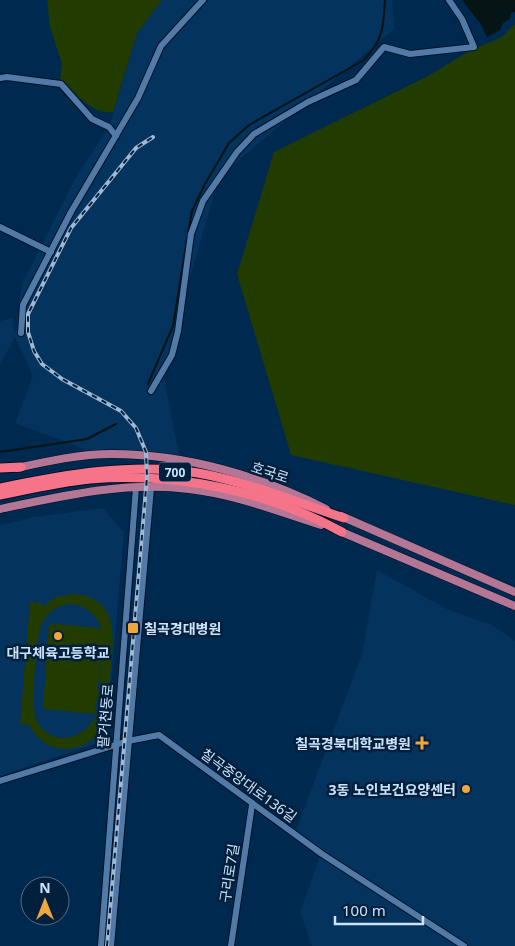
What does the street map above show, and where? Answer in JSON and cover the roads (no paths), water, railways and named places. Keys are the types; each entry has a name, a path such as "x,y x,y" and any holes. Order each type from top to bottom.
{"highway":[{"path":"0,470 20,467"},
{"name":"700","path":"0,488 44,479 96,473 161,471 196,473 233,481 344,518"},
{"name":"700","path":"0,495 90,479 178,481 255,497 309,514 342,532"}],"main road":[{"name":"호국로","path":"20,467 88,455 111,454 167,457 240,475 298,494 344,518 515,592"},
{"path":"0,509 95,490 136,487 188,489 218,494 342,532 515,606"}],"street":[{"path":"21,333 23,305 50,252 138,98 161,46 203,0"},
{"path":"151,391 172,355 178,331 190,234 203,201 237,152 254,134 308,102 356,80 384,47 410,54 474,47 462,19 449,0"},
{"path":"0,78 7,77 61,84 92,119 109,127 116,136"},
{"path":"0,228 50,252"},
{"name":"팔거천동로","path":"101,946 136,487"},
{"name":"팔거천동로","path":"111,946 128,741 144,588 150,488"},
{"name":"칠곡중앙대로136길","path":"0,782 128,741 159,735 322,854 464,946"},
{"name":"구리로7길","path":"231,946 252,804"}],"waterway":[{"path":"188,233 192,211 229,143 249,125 364,60 379,39 384,18 385,0"},
{"path":"148,384 173,326 187,240"},
{"path":"0,452 87,439 116,424"}],"railway":[{"path":"107,946 147,477 146,452 136,428 121,411 62,379 42,364 34,351 28,332 28,314 71,228 136,148 153,137"}],"place":[{"name":"칠곡경대병원","path":"133,628"},
{"name":"대구체육고등학교","path":"58,636"},
{"name":"칠곡경북대학교병원","path":"422,743"},
{"name":"3동 노인보건요양센터","path":"466,789"}]}
